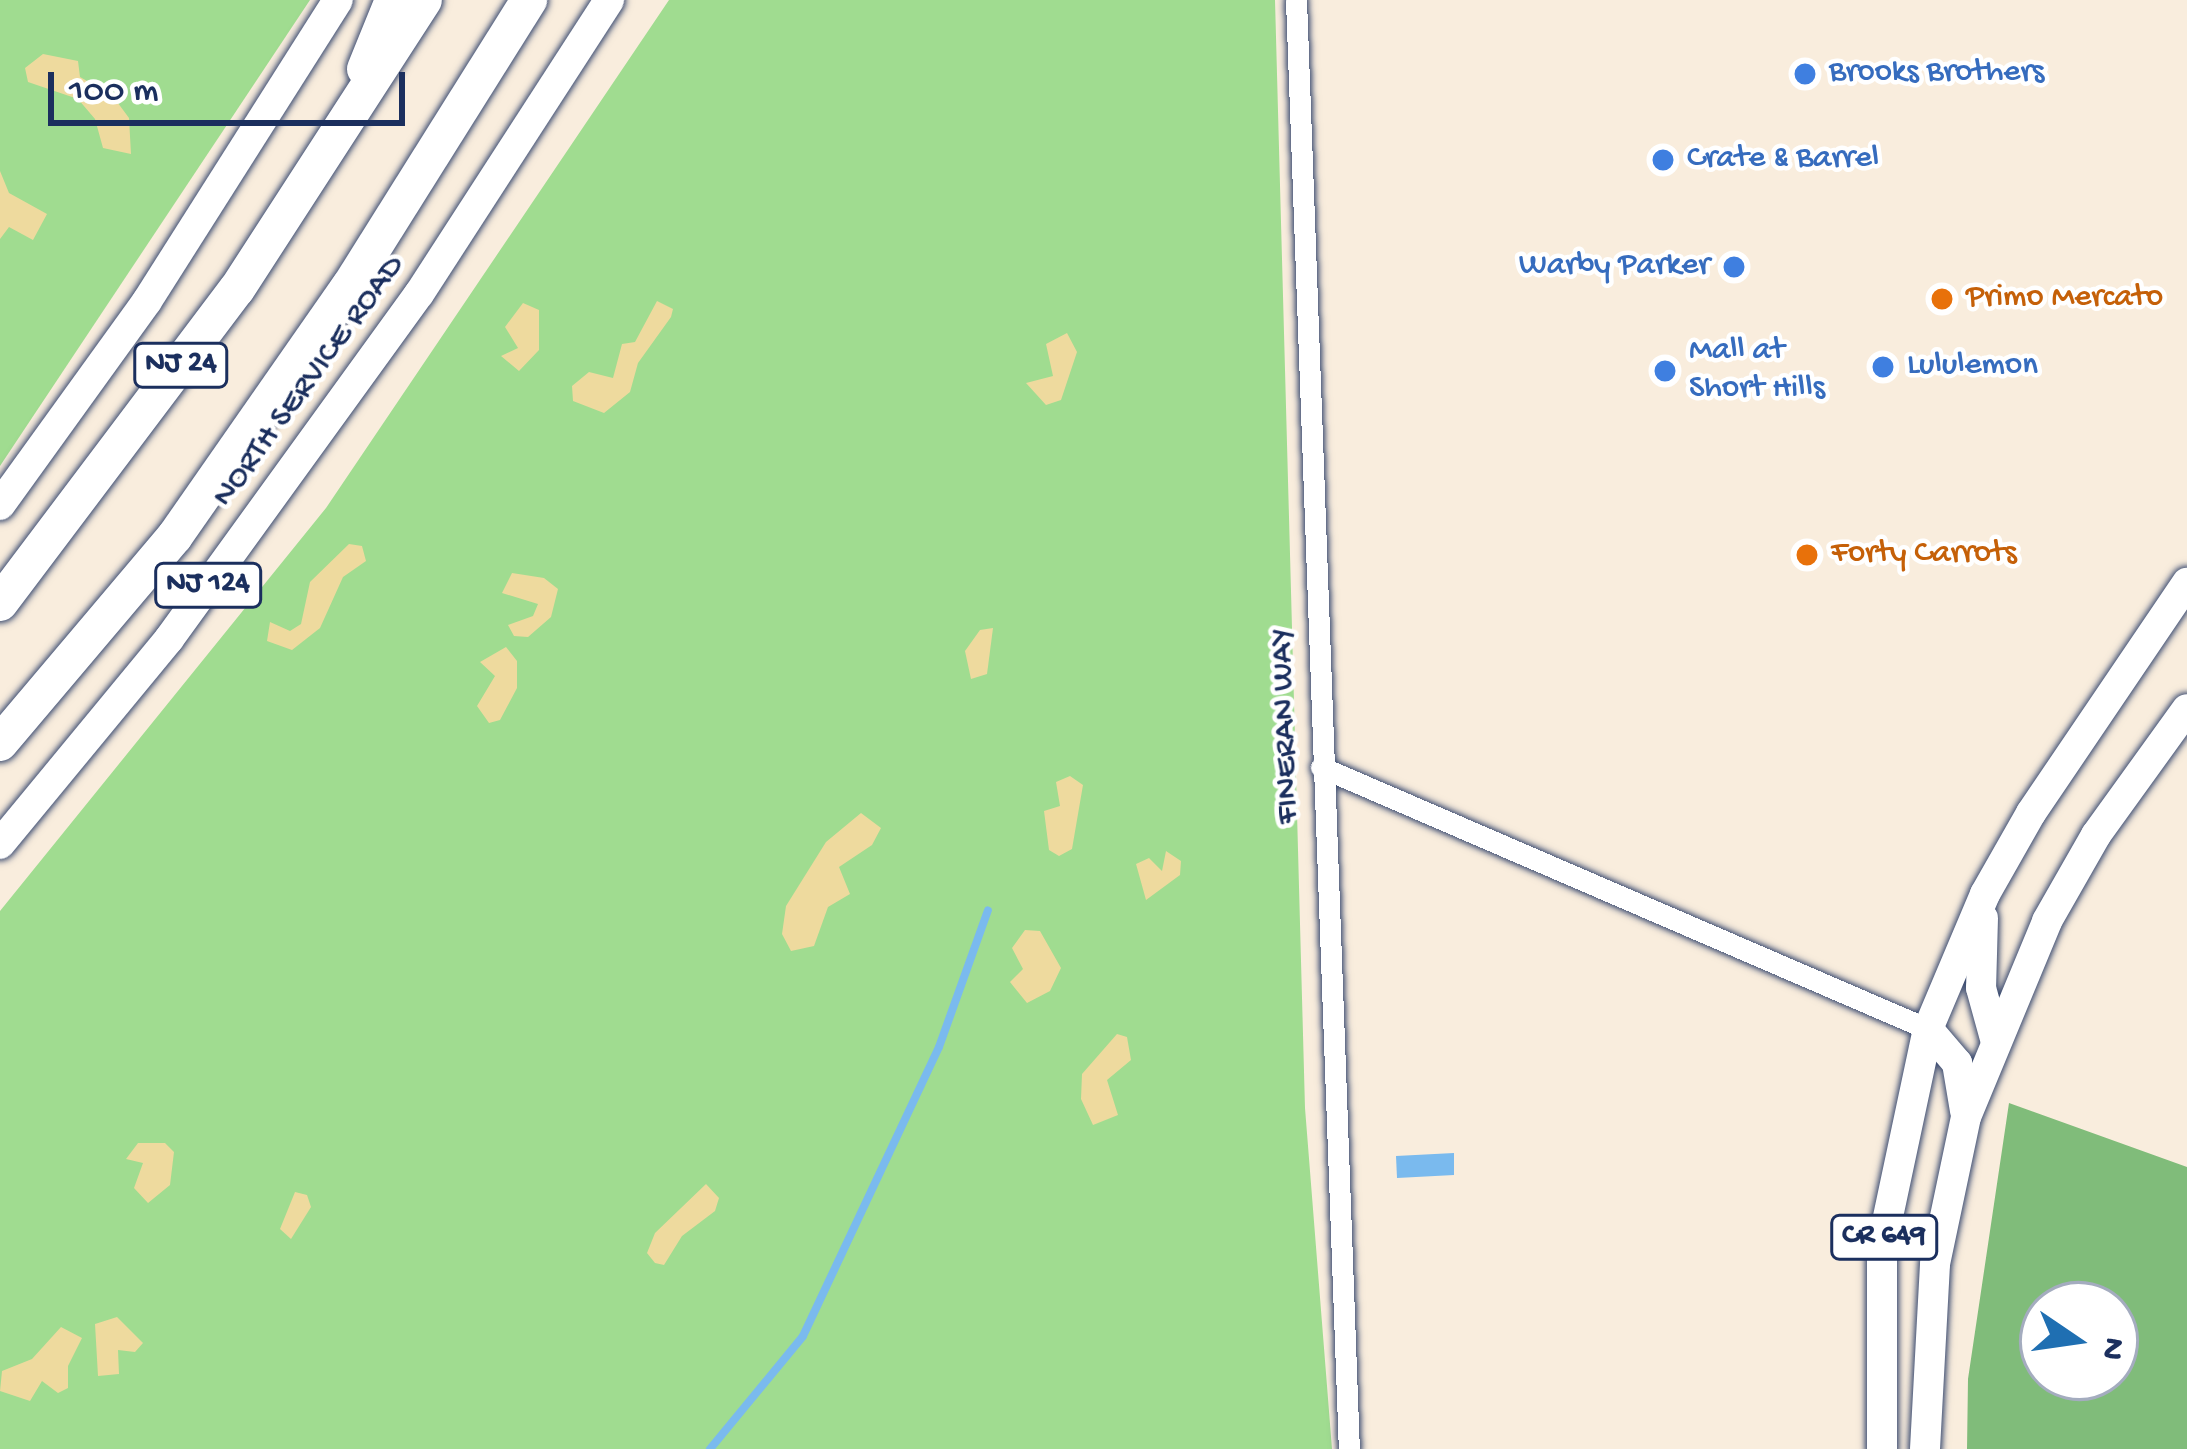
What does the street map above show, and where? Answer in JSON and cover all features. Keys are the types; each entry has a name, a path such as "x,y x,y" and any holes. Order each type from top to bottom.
{"highway":[{"path":"347,118 393,0"},
{"name":"NJ 24","path":"0,602 237,289 424,0"},
{"name":"NJ 24","path":"0,743 175,536 530,0"},
{"path":"458,114 556,0"}],"main road":[{"path":"0,505 147,301 338,0"},
{"name":"NORTH SERVICE ROAD","path":"0,844 169,639 375,354 609,0"},
{"name":"CR 649","path":"1882,1449 1882,1245 1928,1029 1985,894 2149,634 2187,583"},
{"path":"2149,634 2187,628"},
{"name":"CR 649","path":"1925,1449 1935,1264 1966,1117 1995,1039 2096,835 2187,709"},
{"path":"1985,894 1981,988 1995,1039"},
{"path":"1928,1029 1957,1063 1966,1117"}],"street":[{"name":"FINERAN WAY","path":"1296,0 1349,1449"},
{"path":"1321,767 1928,1029"}],"green space":[{"path":"0,0 310,0 0,466"},
{"path":"669,0 1275,0 1305,1108 1332,1449 0,1449 0,911 326,508"},
{"path":"2009,1103 2187,1167 2187,1449 1967,1449 1968,1379"}],"sand":[{"path":"43,54 78,61 80,77 112,95 129,118 131,154 103,148 95,119 78,99 28,82 25,68"},
{"path":"0,171 9,193 47,214 33,240 9,227 0,239"},
{"path":"657,301 673,309 671,317 638,363 630,392 604,413 573,401 572,386 589,372 613,378 622,344 635,342"},
{"path":"523,303 539,310 539,350 519,371 501,356 518,348 505,327"},
{"path":"1067,333 1077,352 1061,400 1046,405 1026,383 1053,376 1046,344"},
{"path":"349,544 362,546 366,561 343,577 320,628 292,650 267,641 270,622 290,631 301,624 310,582"},
{"path":"512,573 544,578 558,589 551,617 528,637 514,636 508,625 533,616 538,604 502,593"},
{"path":"993,628 987,674 971,679 965,651 980,630"},
{"path":"506,647 517,661 517,688 500,720 489,723 477,706 495,676 480,662"},
{"path":"1070,776 1083,785 1072,849 1059,856 1049,850 1044,811 1060,806 1056,782"},
{"path":"861,813 881,828 872,845 839,867 850,894 828,907 814,946 791,951 782,934 786,906 826,842"},
{"path":"1166,851 1181,861 1180,875 1146,900 1136,864 1149,858 1162,871"},
{"path":"1025,930 1040,931 1061,968 1050,991 1027,1003 1010,982 1023,969 1012,948"},
{"path":"1117,1034 1127,1037 1131,1060 1107,1080 1118,1115 1093,1125 1081,1099 1082,1074"},
{"path":"138,1143 165,1143 174,1152 170,1185 148,1203 134,1188 143,1163 126,1159"},
{"path":"706,1184 719,1198 715,1211 682,1236 664,1265 655,1263 647,1253 655,1233"},
{"path":"295,1192 307,1195 311,1207 291,1239 280,1229"},
{"path":"117,1317 143,1343 135,1352 118,1350 119,1374 98,1376 95,1324"},
{"path":"61,1327 82,1338 68,1366 68,1388 58,1393 42,1381 30,1401 0,1391 2,1371 32,1359"}],"water":[{"path":"1454,1153 1454,1175 1397,1178 1396,1156"}],"waterway":[{"path":"710,1449 803,1336 939,1047 988,910"}],"place":[{"name":"Brooks Brothers","path":"1805,74"},
{"name":"Crate & Barrel","path":"1663,160"},
{"name":"Warby Parker","path":"1734,267"},
{"name":"Primo Mercato","path":"1942,299"},
{"name":"Lululemon","path":"1883,367"},
{"name":"Mall at Short Hills","path":"1665,371"},
{"name":"Forty Carrots","path":"1807,555"}]}
